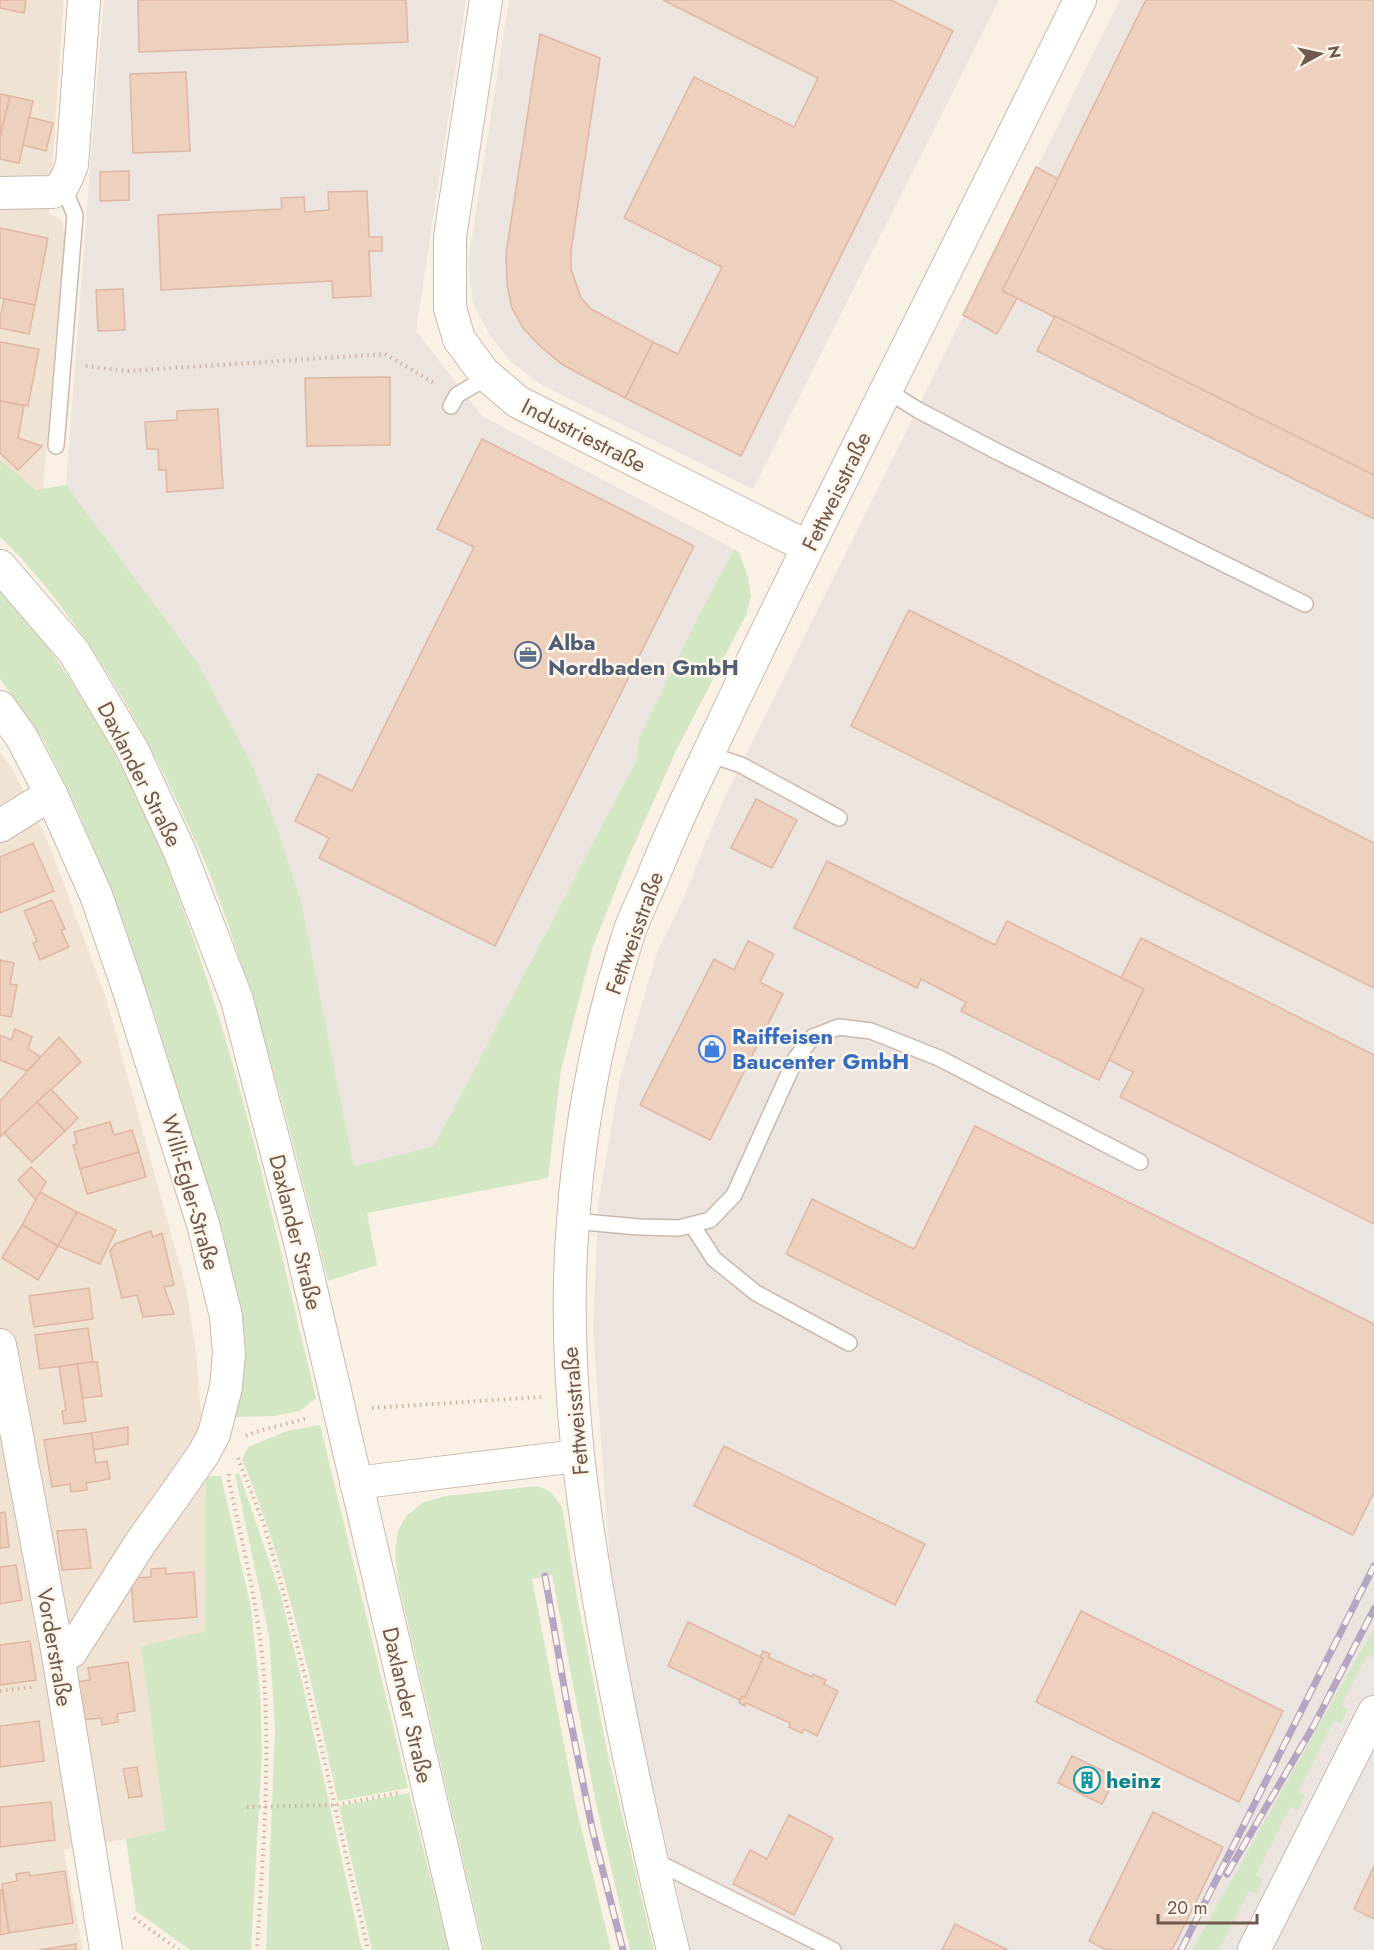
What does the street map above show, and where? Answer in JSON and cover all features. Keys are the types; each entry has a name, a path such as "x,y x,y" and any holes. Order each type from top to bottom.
{"street":[{"path":"0,194 52,192 63,186 72,165 84,0"},
{"name":"Industriestraße","path":"486,0 450,237 450,308 459,339 488,377 518,402 808,547"},
{"name":"Fettweisstraße","path":"673,1950 651,1858 596,1591 577,1456 569,1338 573,1221 584,1121 593,1069 611,994 630,931 676,821 808,547 1080,0"},
{"name":"Daxlander Straße","path":"0,566 74,652 133,751 180,852 237,1000 300,1242 466,1950"},
{"name":"Willi-Egler-Straße","path":"0,707 22,738 51,794 96,895 203,1224 226,1316 229,1354 226,1387 214,1434 204,1453 141,1542 71,1652 58,1655"},
{"path":"0,826 51,794"},
{"name":"Vorderstraße","path":"0,1345 58,1655 106,1950"},
{"path":"356,1483 577,1456"},
{"path":"1254,1950 1374,1712"}],"lane":[{"path":"56,446 75,215 63,186"},
{"path":"454,401 488,377"},
{"path":"886,390 918,410 998,452 1305,604"},
{"path":"708,754 741,765 839,818"},
{"path":"573,1221 679,1228 710,1220 734,1195 796,1058 813,1037 839,1028 872,1031 939,1058 1140,1162"},
{"path":"692,1225 714,1259 756,1293 849,1343"},
{"path":"651,1858 833,1950"}],"path":[{"path":"62,363 127,371 385,354 454,401"},
{"path":"240,1440 255,1432 358,1408 573,1394"},
{"path":"237,1455 263,1522 280,1578 368,1950"},
{"path":"230,1472 229,1481 257,1613 263,1665 266,1743 265,1807 257,1950"},
{"path":"247,1807 335,1805 428,1787"},
{"path":"101,1919 130,1916 178,1950"}],"shaded area":[{"path":"0,0 64,0 49,213 61,220 65,232 43,489 36,490 0,462"},
{"path":"104,0 466,0 416,331 482,416 734,549 639,738 637,759 434,1146 354,1166 302,905 198,663 66,485"},
{"path":"509,0 999,0 753,489 542,385 510,361 489,334 473,303 468,263"},
{"path":"1120,0 1374,0 1374,1950 691,1950 633,1703 611,1578 593,1328 599,1200 620,1078 657,953 684,897 726,795"},
{"path":"0,752 13,770 49,844 106,998 186,1288 196,1352 206,1477 206,1631 141,1646 165,1830 64,1850 83,1950 0,1950"}],"green space":[{"path":"0,460 36,490 66,485 198,663 253,767 277,828 302,905 354,1166 434,1146 637,759 639,738 695,623 734,549 739,552 748,577 751,596 746,615 676,751 628,858 592,949 561,1070 548,1178 367,1213 377,1265 328,1281 261,1027 229,926 208,870 157,760 111,680 53,596 0,537"},
{"path":"0,589 45,643 99,727 141,804 175,886 211,992 245,1107 316,1398 300,1411 274,1416 230,1417 207,1187 156,1018 116,901 75,804 44,741 0,679"},
{"path":"320,1425 408,1788 338,1801 286,1585 242,1459 248,1447 287,1431"},
{"path":"239,1473 281,1596 362,1950 266,1950 275,1729 269,1636 235,1474"},
{"path":"221,1476 251,1608 260,1692 262,1752 251,1950 190,1950 136,1911 126,1839 165,1830 141,1646 206,1631 206,1477"},
{"path":"538,1486 551,1492 562,1507 607,1751 654,1950 630,1950 595,1799 552,1575 532,1579 576,1806 611,1950 484,1950 398,1581 395,1551 398,1531 406,1516 422,1503 445,1496"},
{"path":"1374,1628 1374,1658 1367,1655 1341,1705 1348,1709 1340,1724 1334,1721 1298,1792 1305,1796 1298,1810 1290,1807 1256,1875 1263,1879 1256,1894 1249,1891 1219,1950 1192,1950"},
{"path":"409,1793 449,1950 372,1950 339,1806"}],"building":[{"path":"0,0 26,0 24,13 0,8"},
{"path":"138,0 406,0 408,42 139,52"},
{"path":"663,0 891,0 953,31 741,456 625,398 653,342 678,354 722,267 624,218 694,77 794,127 818,78"},
{"path":"1146,0 1374,0 1374,475 1002,291"},
{"path":"540,34 600,58 571,251 571,269 581,298 591,309 653,342 625,398 563,365 523,328 512,308 507,285 506,254"},
{"path":"186,72 190,151 133,153 130,74"},
{"path":"0,94 10,96 0,137"},
{"path":"10,96 33,101 19,163 0,159 0,137"},
{"path":"29,117 53,123 46,151 23,145"},
{"path":"1036,167 1058,179 1002,291 1017,298 997,334 963,315"},
{"path":"129,171 129,200 100,201 100,172"},
{"path":"367,191 369,237 382,237 382,251 369,251 371,296 333,298 332,281 161,290 158,215 282,209 281,198 304,197 305,212 329,210 328,192"},
{"path":"0,228 48,238 35,305 0,298"},
{"path":"123,289 125,330 98,331 96,290"},
{"path":"4,299 35,305 29,334 0,328 0,314"},
{"path":"1055,316 1374,475 1374,519 1037,351"},
{"path":"0,342 39,349 28,406 0,401"},
{"path":"390,377 390,445 307,446 305,378"},
{"path":"0,401 24,406 18,438 42,446 18,470 0,453"},
{"path":"218,409 223,488 167,492 166,470 159,470 158,449 147,449 145,422 177,420 177,411"},
{"path":"482,439 694,546 495,946 319,858 329,838 295,821 318,774 352,791 474,547 437,529"},
{"path":"909,610 1374,843 1374,988 851,726"},
{"path":"756,799 797,820 772,868 731,848"},
{"path":"33,843 54,891 0,913 0,857"},
{"path":"827,861 995,945 1007,921 1144,989 1099,1080 961,1011 966,1002 921,979 917,988 794,928"},
{"path":"52,900 65,929 61,930 69,947 40,960 33,943 37,941 24,911"},
{"path":"1141,938 1374,1055 1374,1224 1120,1097 1133,1072 1109,1060 1144,989 1121,978"},
{"name":"Raiffeisen Baucenter GmbH","path":"748,941 774,954 760,982 783,994 710,1140 640,1105 714,959 734,970"},
{"path":"0,960 14,963 10,984 17,985 11,1017 0,1015"},
{"path":"15,1029 32,1037 28,1049 41,1057 27,1071 0,1060 0,1035 11,1040"},
{"path":"59,1037 81,1062 0,1137 0,1101"},
{"path":"51,1089 78,1118 65,1131 37,1102"},
{"path":"37,1102 65,1131 32,1162 4,1133"},
{"path":"110,1122 114,1135 132,1130 139,1152 80,1169 73,1145 77,1144 74,1132"},
{"path":"975,1126 1374,1324 1374,1492 1353,1535 786,1254 812,1199 914,1249"},
{"path":"139,1152 146,1177 87,1194 80,1169"},
{"path":"31,1167 46,1182 36,1200 18,1180"},
{"path":"40,1192 77,1212 58,1246 22,1225"},
{"path":"77,1212 116,1230 100,1264 58,1246"},
{"path":"22,1225 58,1246 38,1280 2,1258"},
{"path":"151,1231 153,1237 162,1233 174,1285 164,1287 174,1314 143,1317 137,1295 122,1298 110,1251 115,1244"},
{"path":"89,1288 93,1319 34,1327 29,1296"},
{"path":"88,1328 93,1362 40,1369 35,1335"},
{"path":"97,1362 102,1396 83,1398 77,1364"},
{"path":"77,1364 86,1421 64,1424 62,1411 66,1410 59,1367"},
{"path":"128,1427 128,1444 94,1450 91,1433"},
{"path":"91,1433 96,1463 107,1461 110,1479 86,1483 87,1490 71,1492 70,1484 52,1487 44,1440"},
{"path":"724,1446 925,1544 895,1605 694,1506"},
{"path":"5,1512 9,1547 0,1548 0,1513"},
{"path":"86,1529 91,1568 62,1570 57,1531"},
{"path":"16,1565 22,1600 0,1604 0,1567"},
{"path":"166,1568 166,1574 194,1572 197,1617 134,1622 131,1578 151,1577 151,1569"},
{"path":"1081,1611 1283,1711 1239,1802 1036,1702"},
{"path":"688,1622 763,1658 745,1697 742,1696 740,1700 668,1666"},
{"path":"30,1641 36,1680 0,1685 0,1645"},
{"path":"763,1651 770,1654 768,1657 812,1677 813,1674 826,1680 824,1684 838,1691 817,1736 804,1729 802,1733 789,1727 790,1723 746,1703 745,1706 739,1703 742,1696 745,1697 763,1658 760,1657"},
{"path":"128,1662 135,1711 117,1714 118,1722 102,1725 101,1718 82,1720 76,1682 90,1680 88,1668"},
{"path":"39,1721 44,1761 0,1767 0,1726"},
{"name":"heinz","path":"1072,1756 1116,1777 1102,1804 1058,1783"},
{"path":"137,1767 142,1796 129,1798 123,1769"},
{"path":"51,1802 55,1840 0,1847 0,1807"},
{"path":"1153,1812 1223,1847 1172,1950 1106,1950 1089,1941"},
{"path":"789,1815 833,1838 794,1915 733,1884 750,1850 767,1859"},
{"path":"1374,1866 1374,1919 1354,1909"},
{"path":"65,1871 73,1923 9,1933 2,1884 17,1881 16,1874 29,1872 30,1876"},
{"path":"0,1890 2,1890 9,1933 0,1935"},
{"path":"955,1924 1008,1950 942,1950"},
{"path":"76,1944 76,1950 39,1950"}],"railway":[{"path":"1181,1950 1374,1566"},
{"path":"545,1576 592,1828 623,1950"},
{"path":"1227,1874 1314,1725 1374,1609"}],"place":[{"name":"Alba Nordbaden GmbH","path":"528,655"},
{"name":"Raiffeisen Baucenter GmbH","path":"712,1049"},
{"name":"heinz","path":"1087,1780"}]}
